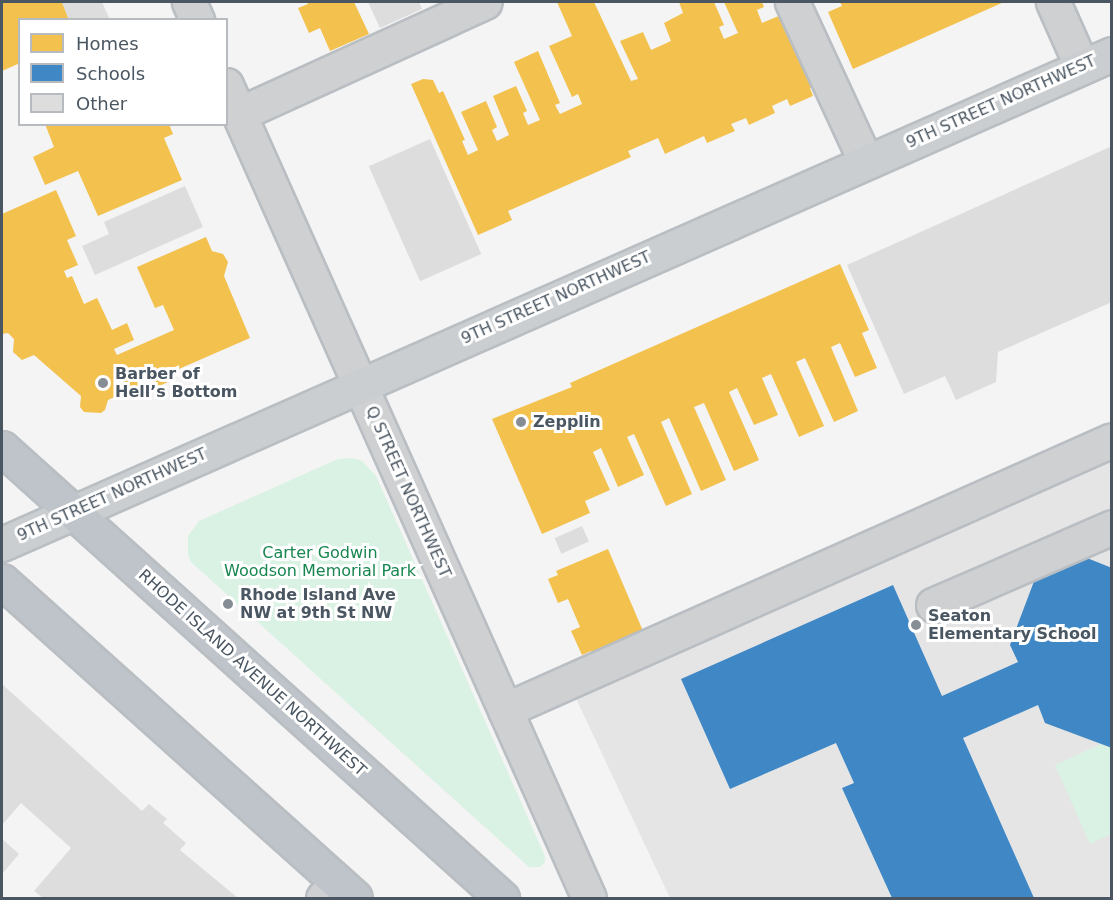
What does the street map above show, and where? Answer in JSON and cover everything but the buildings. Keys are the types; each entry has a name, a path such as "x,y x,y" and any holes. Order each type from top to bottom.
{"highway":[{"name":"RHODE ISLAND AVENUE NORTHWEST","path":"2,448 502,898"},
{"path":"2,581 339,893"}],"main road":[{"name":"9TH STREET NORTHWEST","path":"2,544 1112,54"}],"street":[{"path":"189,2 196,18"},
{"path":"233,100 485,2"},
{"path":"792,2 866,162"},
{"path":"1053,2 1082,67"},
{"name":"Q STREET NORTHWEST","path":"233,100 588,898"},
{"path":"505,711 1112,440"},
{"path":"933,605 1112,527"}],"shaded area":[{"name":"Seaton Elementary School","path":"1111,451 1111,898 670,898 572,690"}],"green space":[{"name":"Carter Godwin Woodson Memorial Park","path":"352,458 362,461 376,476 545,856 545,862 540,867 529,867 191,562 188,555 188,536 199,521 338,459"},
{"path":"1101,744 1111,748 1111,834 1090,844 1055,765"}],"place":[{"name":"Barber of Hell’s Bottom","path":"103,383"},
{"name":"Zepplin","path":"521,422"},
{"name":"Rhode Island Ave NW at 9th St NW","path":"228,604"},
{"name":"Seaton Elementary School","path":"916,625"}]}
